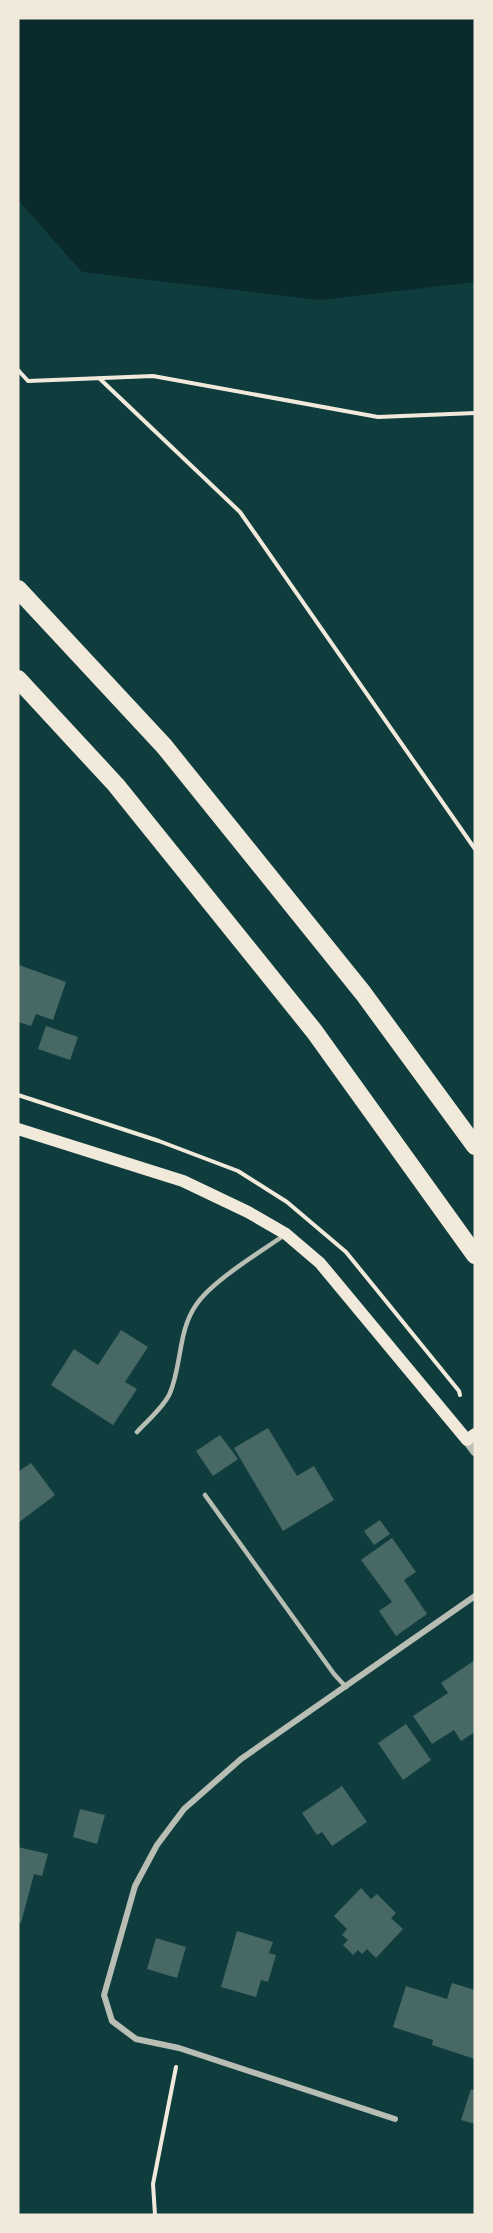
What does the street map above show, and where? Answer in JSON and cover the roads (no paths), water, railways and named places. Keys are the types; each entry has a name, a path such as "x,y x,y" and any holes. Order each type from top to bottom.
{"highway":[{"path":"18,589 164,746 363,993 475,1146"},
{"path":"18,679 116,785 314,1031 475,1255"}],"main road":[{"path":"18,1129 183,1181 248,1212 285,1234 320,1263 471,1437"}],"street":[{"path":"471,1437 475,1451"},
{"path":"396,2119 179,2048 136,2039 112,2021 104,1995 135,1886 157,1845 184,1809 241,1759 475,1596"}],"lane":[{"path":"137,1432 169,1395 178,1366 183,1328 196,1303 223,1278 285,1234"},
{"path":"205,1495 334,1674 346,1687"}],"water":[{"path":"18,18 475,18 475,282 320,300 82,272 18,200"}]}
